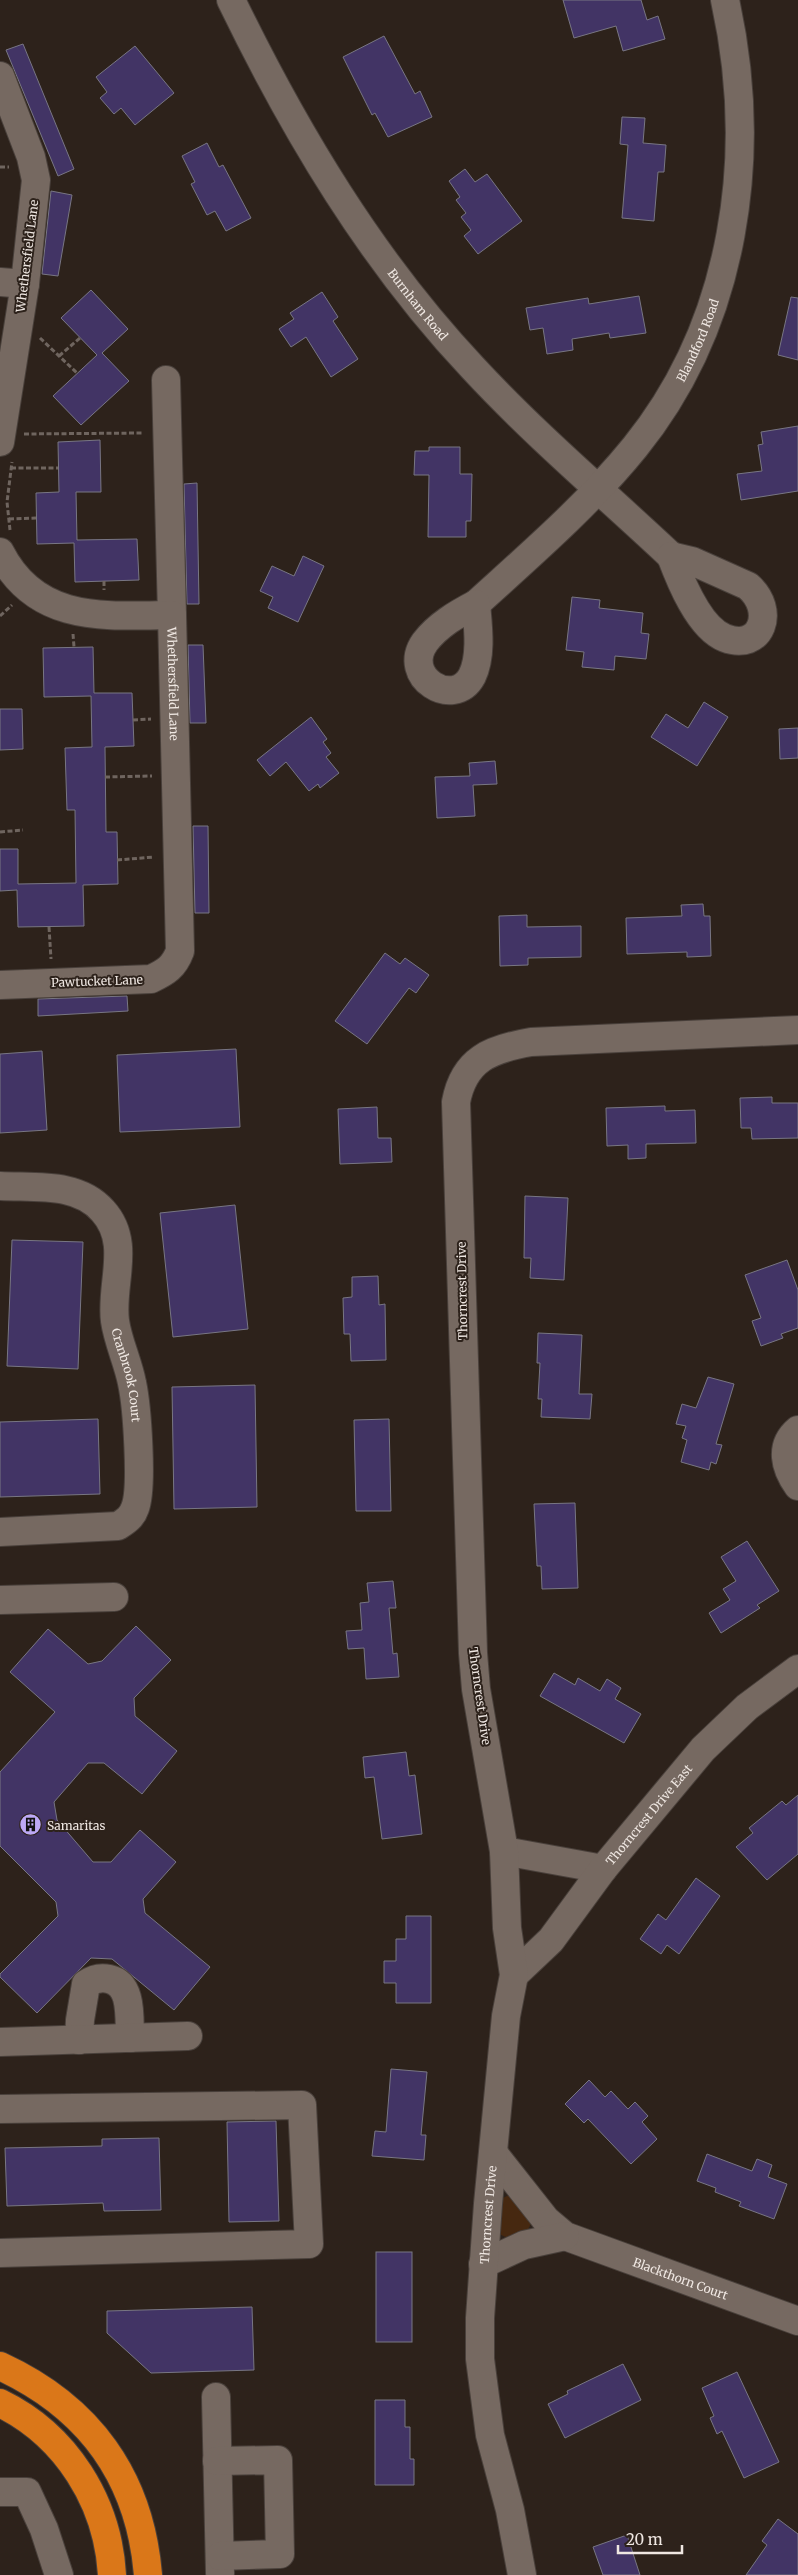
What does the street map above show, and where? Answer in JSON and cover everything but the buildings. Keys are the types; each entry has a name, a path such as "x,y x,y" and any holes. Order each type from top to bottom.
{"highway":[{"path":"0,2366 37,2385 68,2409 93,2432 112,2458 130,2492 140,2521 148,2575"},
{"path":"0,2403 17,2411 46,2432 69,2457 86,2484 100,2515 107,2536 112,2575"}],"street":[{"name":"Burnham Road","path":"231,0 262,64 325,174 408,291 438,328 510,407 671,556"},
{"name":"Blandford Road","path":"476,604 599,488 636,446 685,370 703,330 729,250 739,173 741,126 734,40 725,0"},
{"name":"Whethersfield Lane","path":"0,76 31,158 36,180 12,283 10,445"},
{"path":"166,380 172,614"},
{"name":"Whethersfield Lane","path":"4,555 24,584 45,600 68,611 104,615 172,614 180,951"},
{"name":"Pawtucket Lane","path":"0,985 151,979 164,973 175,964 180,951"},
{"name":"Thorncrest Drive","path":"522,2575 510,2510 490,2435 483,2388 480,2318 483,2264 504,2034 514,1975 507,1928 504,1851 476,1689 472,1653 456,1102 459,1085 469,1068 488,1053 507,1046 531,1042 798,1030"},
{"name":"Cranbrook Court","path":"0,1186 69,1190 82,1194 104,1212 113,1226 118,1247 119,1263 114,1308 135,1398 138,1490 136,1507 129,1519 118,1526 0,1532"},
{"path":"798,1430 792,1436 786,1452 787,1466 798,1486"},
{"path":"0,1600 114,1597"},
{"name":"Thorncrest Drive East","path":"514,1975 551,1940 603,1869 703,1749 747,1707 798,1669"},
{"path":"504,1851 603,1869"},
{"path":"79,2040 86,1984 92,1980 106,1978 117,1981 123,1988 129,2009 130,2038"},
{"path":"0,2042 188,2036"},
{"path":"0,2110 302,2105 309,2244 0,2253"},
{"name":"Blackthorn Court","path":"494,2154 546,2220 565,2236 798,2321"},
{"path":"483,2264 524,2245 565,2236"},
{"path":"216,2397 220,2565 280,2554 278,2460 218,2461"},
{"path":"0,2492 27,2492 44,2529 59,2575"}],"path":[{"path":"39,337 77,374"},
{"path":"58,356 80,338"},
{"path":"4,555 9,519 7,502 11,468 10,445 146,433"},
{"path":"11,468 58,468"},
{"path":"9,519 36,518"},
{"path":"0,616 13,604"},
{"path":"133,720 152,719"},
{"path":"105,777 154,776"},
{"path":"0,832 23,830"},
{"path":"117,860 156,857"},
{"path":"49,927 51,962"}],"shaded area":[{"path":"509,2195 532,2222 527,2231 508,2238 499,2234 501,2199"}],"place":[{"name":"Samaritas","path":"31,1825"}]}
